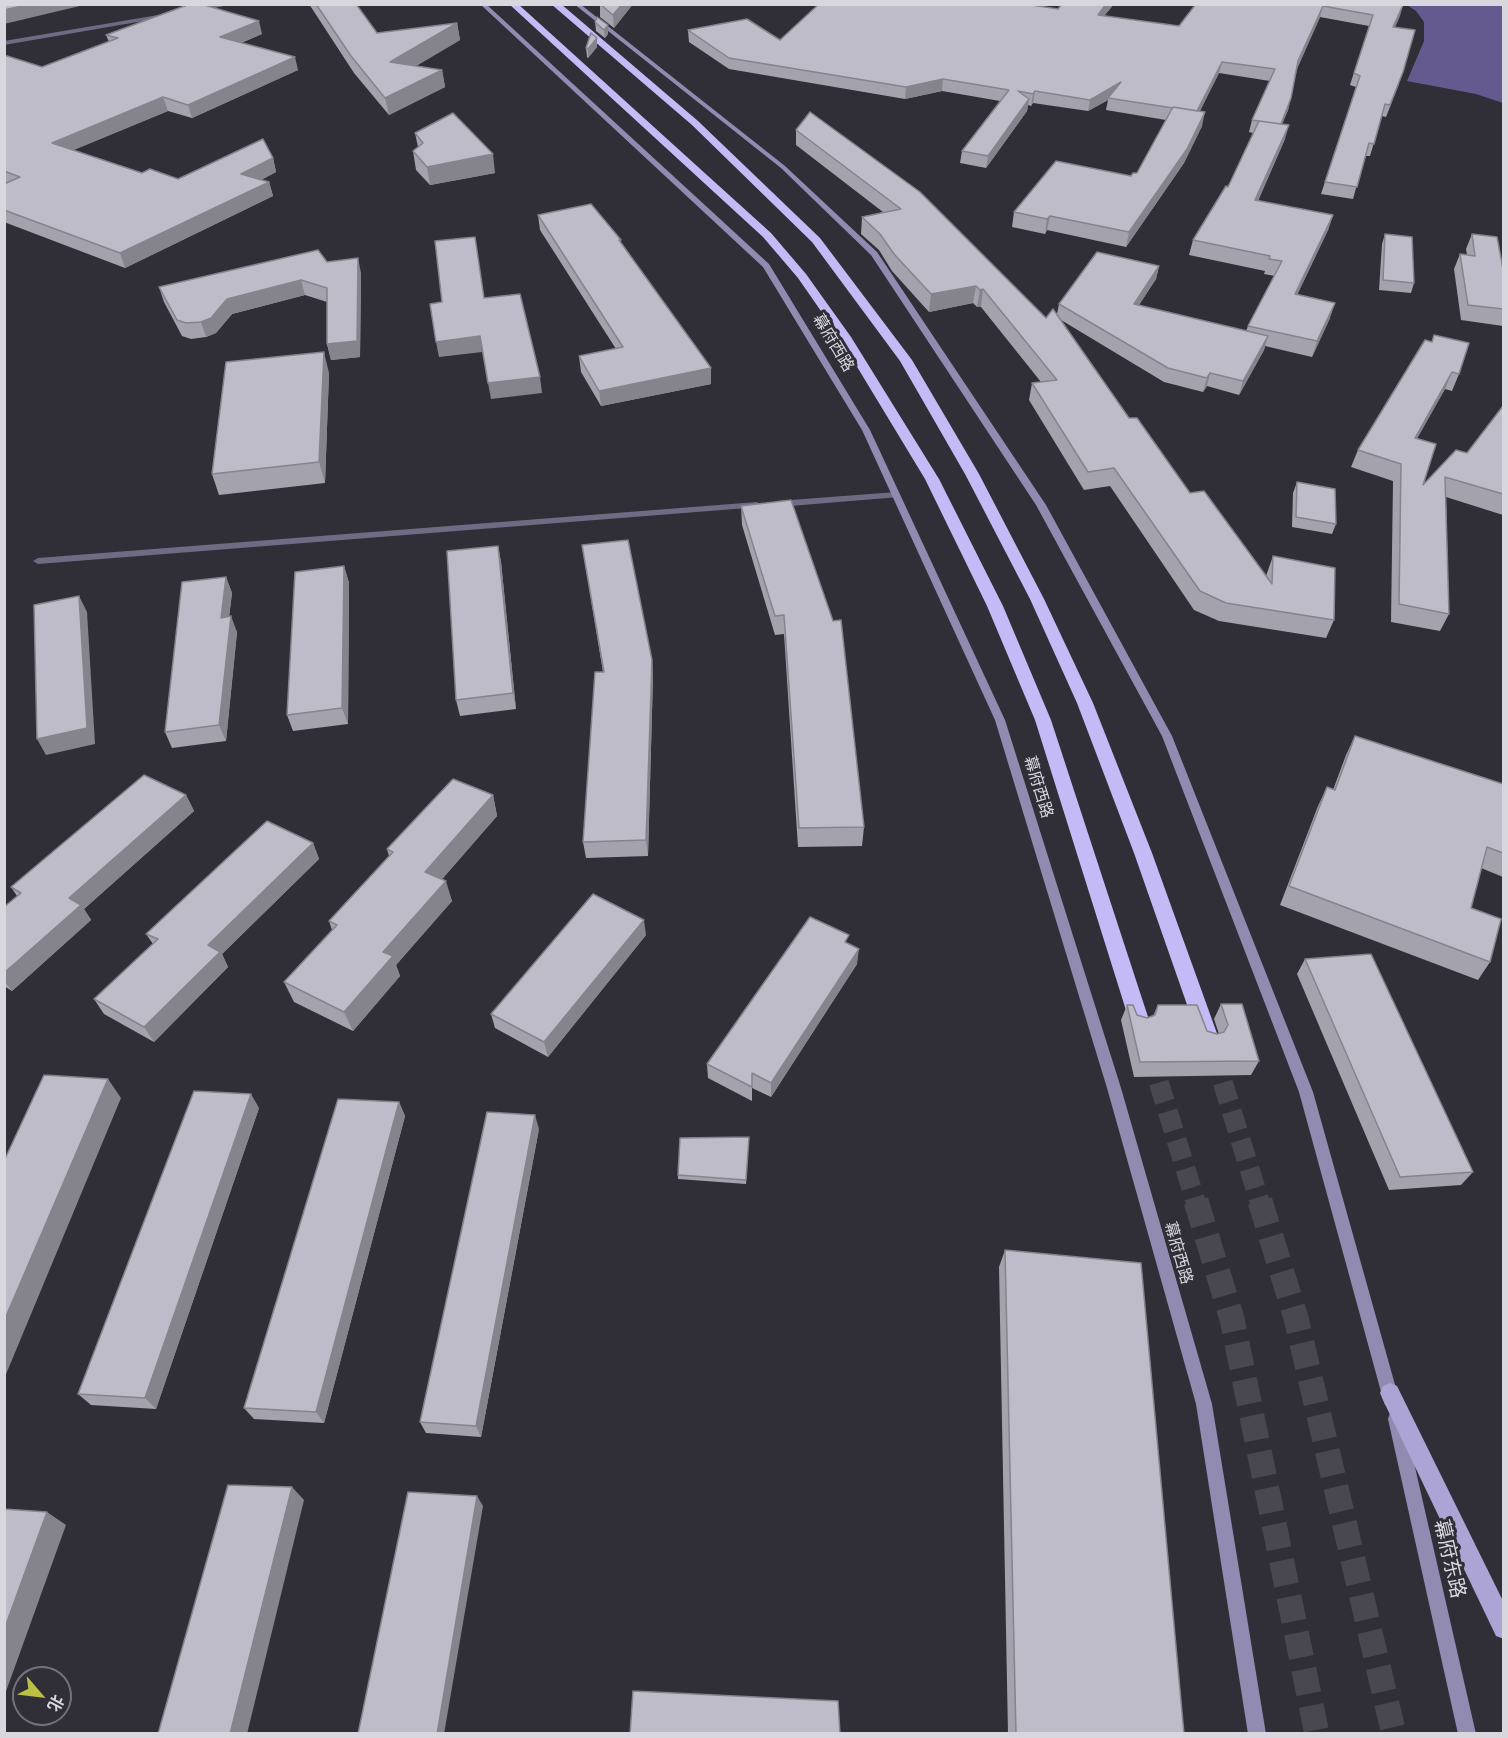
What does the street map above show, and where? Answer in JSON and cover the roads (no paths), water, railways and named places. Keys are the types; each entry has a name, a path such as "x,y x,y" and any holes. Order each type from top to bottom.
{"highway":[{"name":"幕府西路","path":"513,4 767,234 802,276 844,337 932,479 995,606 1043,720 1140,1023"},
{"path":"555,4 695,123 816,240 906,360 972,474 1037,599 1085,703 1143,853 1209,1039"}],"main road":[{"name":"幕府西路","path":"482,4 766,266 866,430 1000,720 1114,1088 1204,1404 1257,1734"},
{"path":"576,4 783,167 874,254 1041,505 1167,736 1306,1092 1390,1393 1503,1628"},
{"name":"幕府东路","path":"1390,1393 1467,1734"}],"street":[{"path":"185,12 231,4"},
{"path":"4,43 174,14"},
{"path":"38,561 896,495"}],"tunnel":[{"path":"1150,1054 1196,1203"},
{"path":"1214,1054 1260,1203"},
{"path":"1196,1201 1232,1319 1317,1734"},
{"path":"1260,1201 1296,1318 1394,1734"}]}
